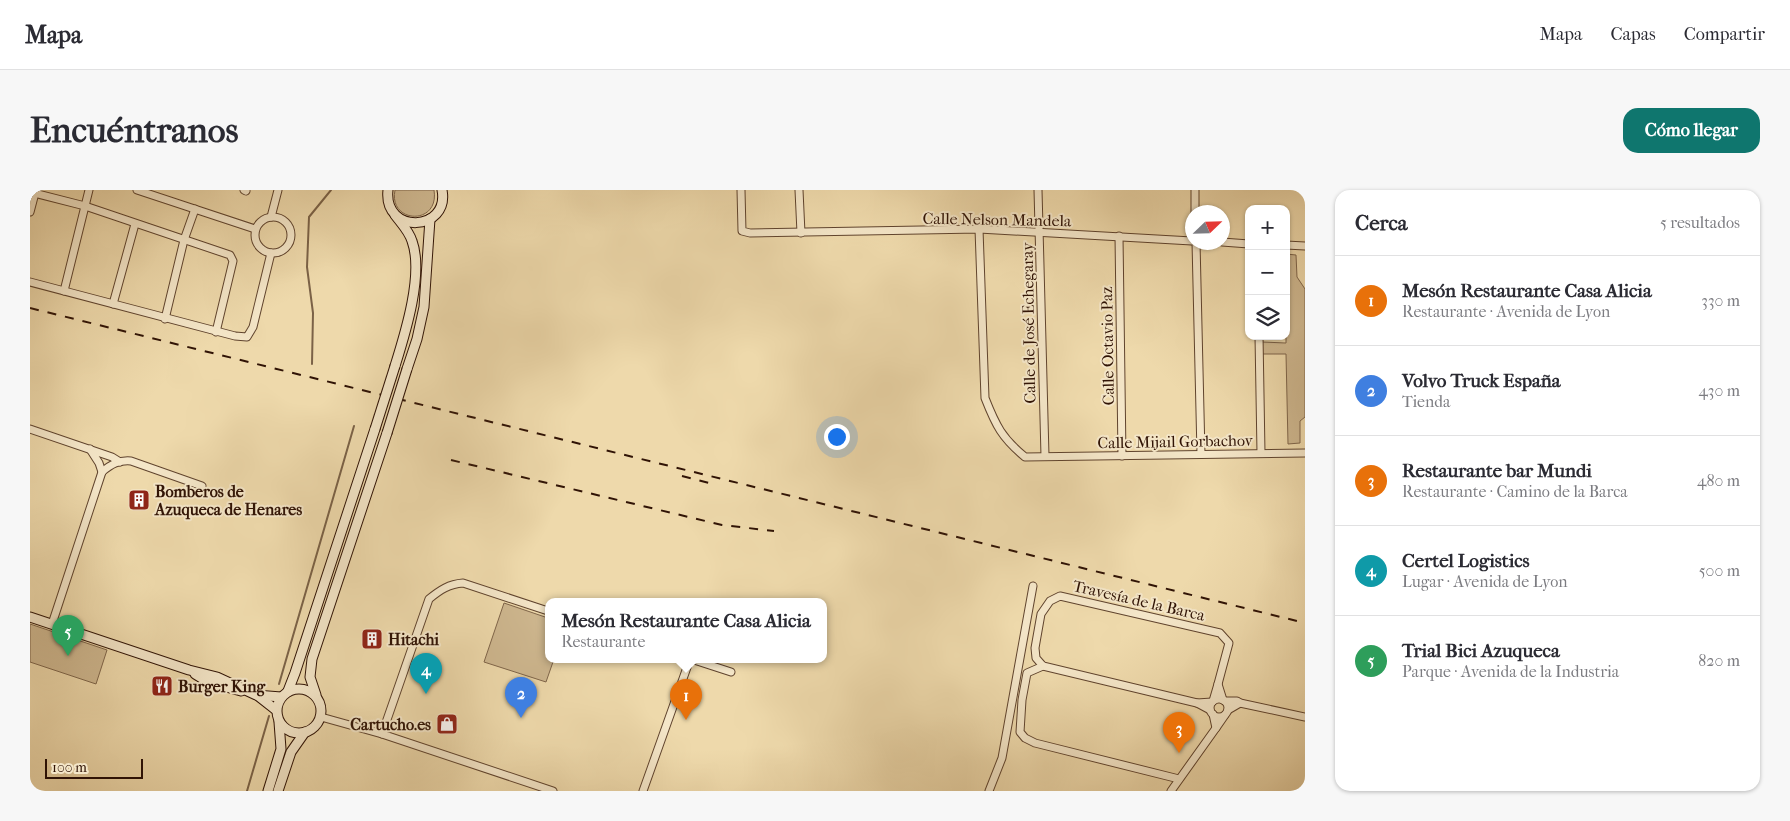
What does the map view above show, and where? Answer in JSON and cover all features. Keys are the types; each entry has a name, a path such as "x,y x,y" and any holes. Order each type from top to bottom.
{"main road":[{"path":"268,791 281,750 276,710 295,673 396,366 410,313 414,288 415,257 412,240 390,208 388,190"},
{"path":"442,190 442,202"},
{"path":"395,215 403,221 412,223 421,223 430,219 438,212 448,190"},
{"path":"279,722 288,730 299,733 306,732 315,727 321,717 320,702 310,677 312,659 416,339 424,307 430,219"},
{"path":"30,617 189,670 211,675 248,691 276,710"},
{"path":"189,670 214,684 235,691 284,694 302,688 316,695"},
{"path":"278,791 291,752 306,732"}],"street":[{"path":"64,291 89,190"},
{"path":"137,190 255,229"},
{"path":"271,217 278,190"},
{"name":"Calle Nelson Mandela","path":"741,190 742,231 750,233 979,229 1185,241"},
{"path":"799,190 801,233"},
{"name":"Calle de José Echegaray","path":"1038,190 1044,456"},
{"path":"1195,190 1196,205"},
{"path":"30,212 32,192 85,206 230,255 233,262 216,332"},
{"path":"165,318 184,240 195,209"},
{"path":"271,217 283,220 290,229 291,235 287,246 277,253 266,252 257,245 255,240 255,229 262,220 271,217"},
{"path":"113,304 135,224"},
{"name":"Calle Mijail Gorbachov","path":"979,229 986,398 994,421 1008,442 1025,457 1305,453"},
{"name":"Calle Octavio Paz","path":"1119,236 1122,456"},
{"path":"1230,243 1245,244"},
{"path":"1290,245 1305,246"},
{"path":"1196,250 1201,454"},
{"path":"30,282 216,332 247,337 252,332 271,253"},
{"path":"1260,340 1261,453"},
{"path":"30,428 112,457 120,462"},
{"path":"89,449 99,463 102,472"},
{"path":"52,624 102,472 113,464 131,461 202,486"},
{"path":"382,734 429,599 440,590 452,584 463,583 545,610"},
{"path":"989,791 1002,758 1033,586"},
{"name":"Travesía de la Barca","path":"1043,666 1036,658 1034,648 1042,614 1050,601 1060,596 1220,633 1229,642 1218,684"},
{"path":"643,791 690,663"},
{"path":"703,663 730,672"},
{"path":"1179,779 1035,743 1025,738 1020,732 1022,700 1027,673 1043,666 1197,703 1219,717 1240,703"},
{"path":"1171,791 1226,712 1227,704 1218,684"},
{"path":"1216,728 1211,712 1218,684"},
{"path":"1197,703 1218,699 1237,701 1305,718"},
{"path":"321,717 382,734 553,791"}],"shaded area":[{"path":"395,190 434,190 434,202 429,210 422,215 406,214 399,209 395,201"},
{"path":"1290,254 1296,255 1297,277 1305,289 1305,417 1300,421 1300,443 1288,444 1286,354 1262,354 1262,342 1286,343 1286,340 1290,340"},
{"path":"504,603 545,617 545,663 553,663 546,682 484,662"},
{"path":"30,624 107,650 96,684 30,662"}],"waterway":[{"path":"312,364 313,313 307,267 309,217 331,190"},
{"path":"279,684 354,426"},
{"path":"247,791 269,716"}],"railway":[{"path":"30,308 1305,623"},
{"path":"451,460 722,525 774,531"},
{"path":"682,476 713,484"}],"place":[{"name":"Bomberos de Azuqueca de Henares","path":"139,500"},
{"name":"Hitachi","path":"372,639"},
{"name":"Trial Bici Azuqueca","path":"68,656"},
{"name":"Burger King","path":"162,686"},
{"name":"Certel Logistics","path":"426,694"},
{"name":"Volvo Truck España","path":"521,718"},
{"name":"Mesón Restaurante Casa Alicia","path":"686,720"},
{"name":"Cartucho.es","path":"447,724"},
{"name":"Restaurante bar Mundi","path":"1179,753"}]}
